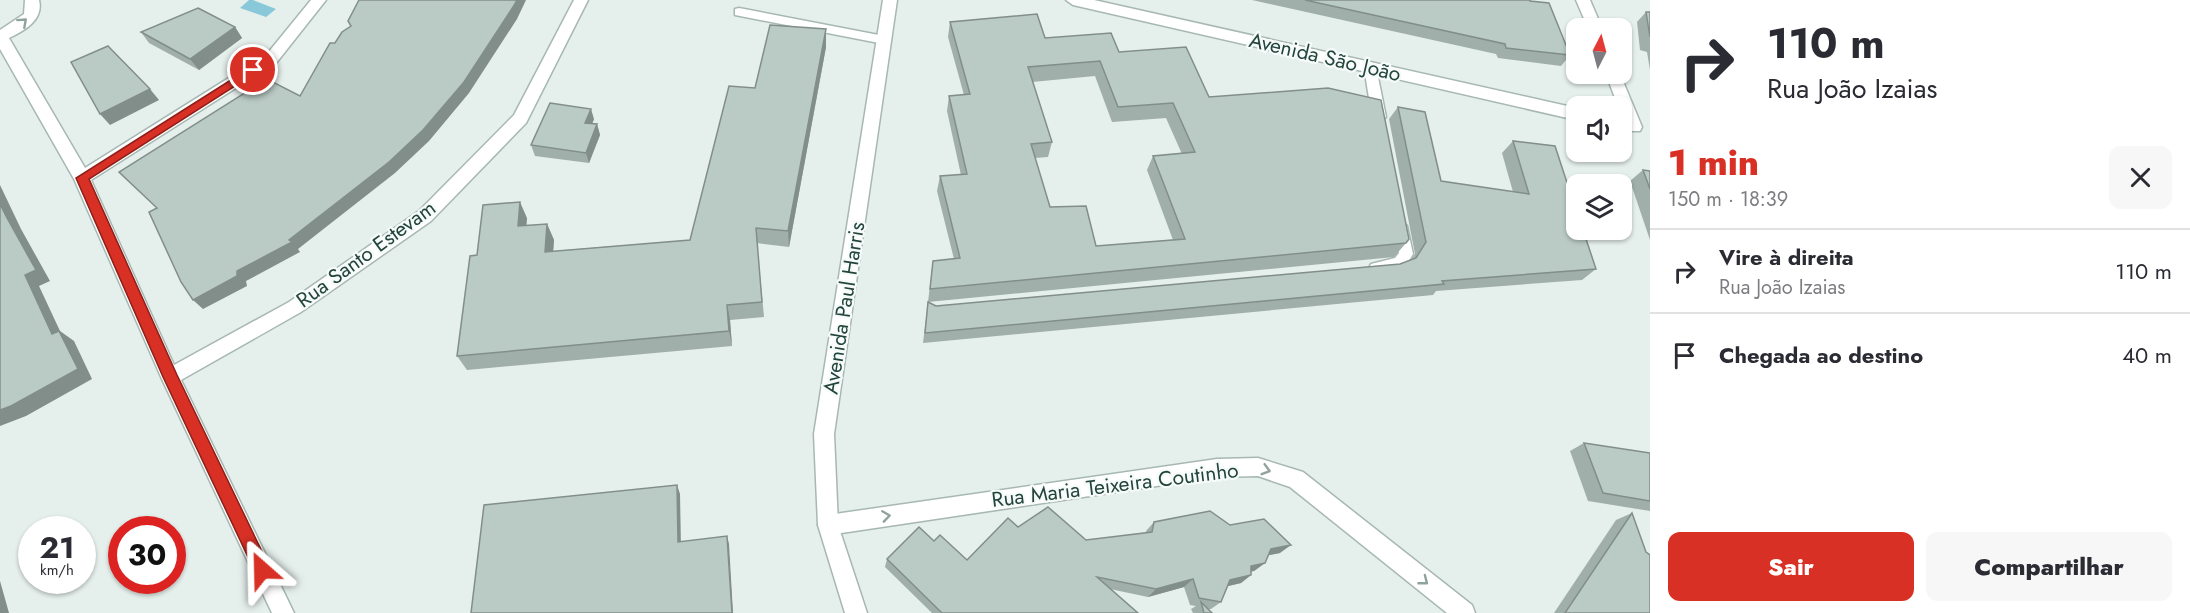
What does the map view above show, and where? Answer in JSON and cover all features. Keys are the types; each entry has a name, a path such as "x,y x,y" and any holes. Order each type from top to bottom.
{"street":[{"path":"32,0 34,9 30,17 13,31 0,36 82,178 170,377 283,613"},
{"path":"82,178 272,58 320,0"},
{"name":"Rua Santo Estevam","path":"170,377 295,307 425,216 520,119 580,0"},
{"name":"Avenida Paul Harris","path":"856,613 828,525 824,434 891,0"},
{"name":"Avenida São João","path":"1073,0 1566,112"},
{"path":"1583,0 1591,18"},
{"path":"1617,84 1635,127"},
{"name":"Rua Maria Teixeira Coutinho","path":"828,525 1217,468 1258,467 1296,479 1464,613"}],"lane":[{"path":"739,12 884,40"},
{"path":"1370,67 1383,138"},
{"path":"1355,270 1390,267 1400,262 1406,254 1397,208"}],"water":[{"path":"249,0 276,9 266,17 240,8"}],"building":[{"path":"359,0 517,0 464,82 423,130 389,162 289,240 292,242 237,271 237,276 193,300 181,282 149,212 157,208 119,172 267,79 300,96 330,43 335,43 342,32 351,26 348,21"},
{"path":"1305,0 1530,0 1549,3 1566,45 1566,55 1506,48 1505,44"},
{"path":"198,8 235,27 190,59 141,32"},
{"path":"1646,12 1650,12 1650,37"},
{"path":"1037,14 1045,38 1111,33 1119,52 1186,47 1209,97 1328,88 1381,100 1409,239 1406,243 930,289 933,261 960,258 940,176 967,174 949,96 970,94 950,22","holes":["1100,61 1118,107 1173,103 1195,152 1153,156 1185,239 1096,246 1086,206 1050,207 1031,144 1052,142 1028,67"]},
{"path":"770,25 826,29 788,231 756,228 762,302 727,305 729,331 457,356 470,256 477,255 483,205 520,202 518,226 547,224 545,252 690,240 729,86 755,88"},
{"path":"108,46 150,89 100,114 71,62"},
{"path":"550,103 591,109 585,123 597,124 586,153 531,145"},
{"path":"1398,107 1425,112 1441,181 1529,194 1513,141 1555,146 1566,180 1566,240 1586,240 1596,269 1442,281 1444,284 925,333 928,302 936,306 1400,264 1416,258 1426,242"},
{"path":"1643,170 1650,171 1650,189"},
{"path":"0,204 36,270 25,275 52,334 59,331 78,369 0,410"},
{"path":"1584,443 1650,453 1650,501 1603,493"},
{"path":"677,485 678,542 727,536 732,613 471,613 484,505"},
{"path":"1048,507 1086,540 1152,532 1154,522 1210,511 1230,525 1264,519 1291,545 1271,549 1265,563 1251,566 1251,575 1230,580 1221,602 1199,598 1193,579 1156,589 1097,577 1138,613 942,613 887,559 919,527 934,541 940,535 967,560 1008,518 1018,527"},
{"path":"1632,513 1646,552 1650,555 1650,613 1565,613"},
{"path":"1201,602 1212,613 1204,613"}],"route":[{"path":"253,70 82,178 170,377 262,570"}]}
